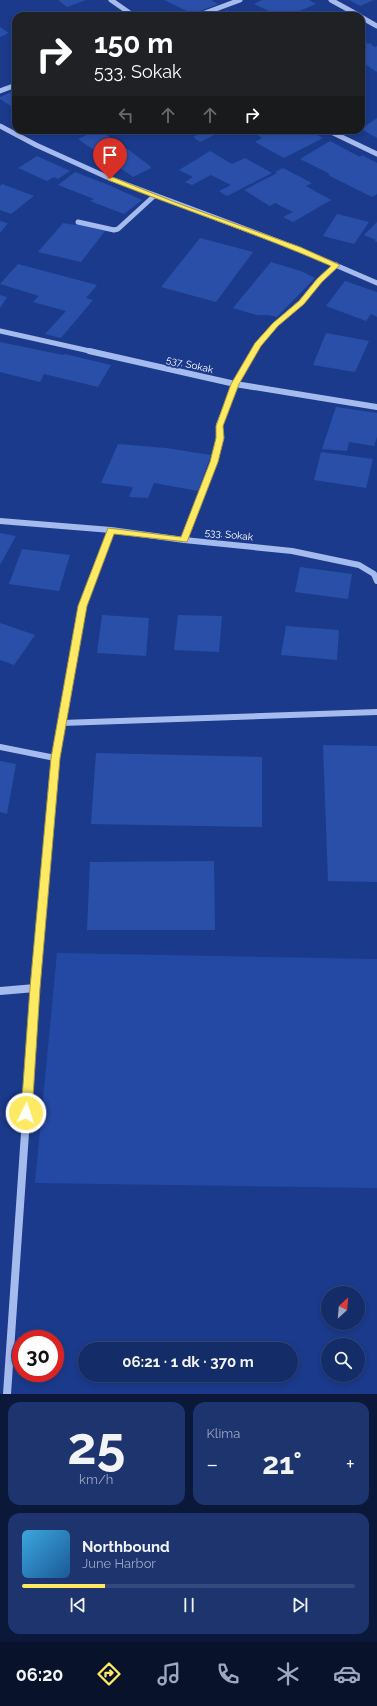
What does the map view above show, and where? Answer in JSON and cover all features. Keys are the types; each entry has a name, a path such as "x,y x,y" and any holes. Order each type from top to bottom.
{"street":[{"path":"111,0 128,12"},
{"path":"208,12 240,0"},
{"path":"331,0 354,12"},
{"path":"365,18 377,26"},
{"path":"0,91 12,86"},
{"path":"0,126 12,133"},
{"path":"14,134 35,146 154,196 297,248 377,283"},
{"path":"335,134 377,154"},
{"path":"78,222 114,230 118,229 154,196"},
{"path":"184,540 214,462 220,438 220,426 235,384 258,344 275,324 301,302 319,280 336,265"},
{"name":"537. Sokak","path":"0,331 235,384 377,407"},
{"name":"533. Sokak","path":"0,521 111,530 184,540 292,551 359,565 374,574 377,581"},
{"path":"7,1394 35,988 55,758 83,606 111,530"},
{"path":"62,723 377,712"},
{"path":"0,747 55,758"},
{"path":"0,991 35,988"}],"shaded area":[{"path":"57,953 377,959 377,1188 35,1183"}],"building":[{"path":"58,0 86,0 67,7"},
{"path":"164,0 211,0 218,4 198,12 189,12"},
{"path":"262,0 309,0 316,4 297,12 271,12 254,4"},
{"path":"349,0 374,0 360,6"},
{"path":"0,27 9,33 0,37"},
{"path":"365,41 368,44 370,43 374,47 377,46 377,72 365,64"},
{"path":"12,92 12,106 0,99 0,97"},
{"path":"377,118 377,138 365,131 365,126"},
{"path":"89,134 105,134 122,145 101,155 78,139"},
{"path":"200,134 216,134 200,142 193,137"},
{"path":"256,134 316,134 323,138 284,158 255,142 262,138"},
{"path":"330,141 360,157 362,155 377,163 377,194 372,197 300,159"},
{"path":"126,148 151,168 133,177 104,157"},
{"path":"210,151 232,164 245,158 272,173 227,196 219,191 231,185 211,175 192,185 185,182 193,177 179,170"},
{"path":"37,156 70,171 58,179 54,177 47,181 18,168"},
{"path":"283,168 312,183 306,186 331,200 293,222 283,217 293,212 275,203 270,206 244,190 277,173 275,172"},
{"path":"75,172 142,200 124,214 90,201 94,199 58,185"},
{"path":"2,184 34,196 11,214 0,210 0,186"},
{"path":"337,214 369,222 354,244 323,236"},
{"path":"0,221 8,223 0,233"},
{"path":"377,222 377,242 374,241 376,240 364,235"},
{"path":"63,223 77,224 105,231 81,262 38,252"},
{"path":"200,238 253,252 216,302 161,287"},
{"path":"271,262 301,271 315,278 277,317 257,315 233,308"},
{"path":"18,264 97,285 86,298 93,300 61,338 45,334 66,311 33,302 39,296 0,284"},
{"path":"345,281 377,292 377,317 371,314 366,321 326,306"},
{"path":"0,295 7,297 0,308"},
{"path":"326,333 369,341 355,372 313,365"},
{"path":"0,342 63,355 65,354 111,365 98,387 44,374 40,382 0,372"},
{"path":"336,407 377,413 377,437 374,446 349,442 347,451 322,449"},
{"path":"118,444 166,448 211,455 198,491 154,483 148,498 129,497 133,487 101,483"},
{"path":"321,452 373,459 366,488 314,480"},
{"path":"0,533 16,536 0,565"},
{"path":"22,549 70,555 59,591 9,584"},
{"path":"300,567 352,574 348,599 295,592"},
{"path":"102,615 149,618 146,656 97,653"},
{"path":"178,615 222,616 219,652 174,650"},
{"path":"0,623 35,635 14,665 0,660"},
{"path":"286,626 339,630 337,660 281,655"},
{"path":"323,745 377,746 377,882 328,881"},
{"path":"96,753 262,757 262,827 91,824"},
{"path":"0,761 16,764 7,814 0,812"},
{"path":"214,861 215,930 87,930 90,862"}],"route":[{"path":"26,1113 35,988 55,758 83,606 111,530 184,540 214,462 220,438 220,426 235,384 258,344 275,324 301,302 319,280 336,265 297,248 110,179"}]}
